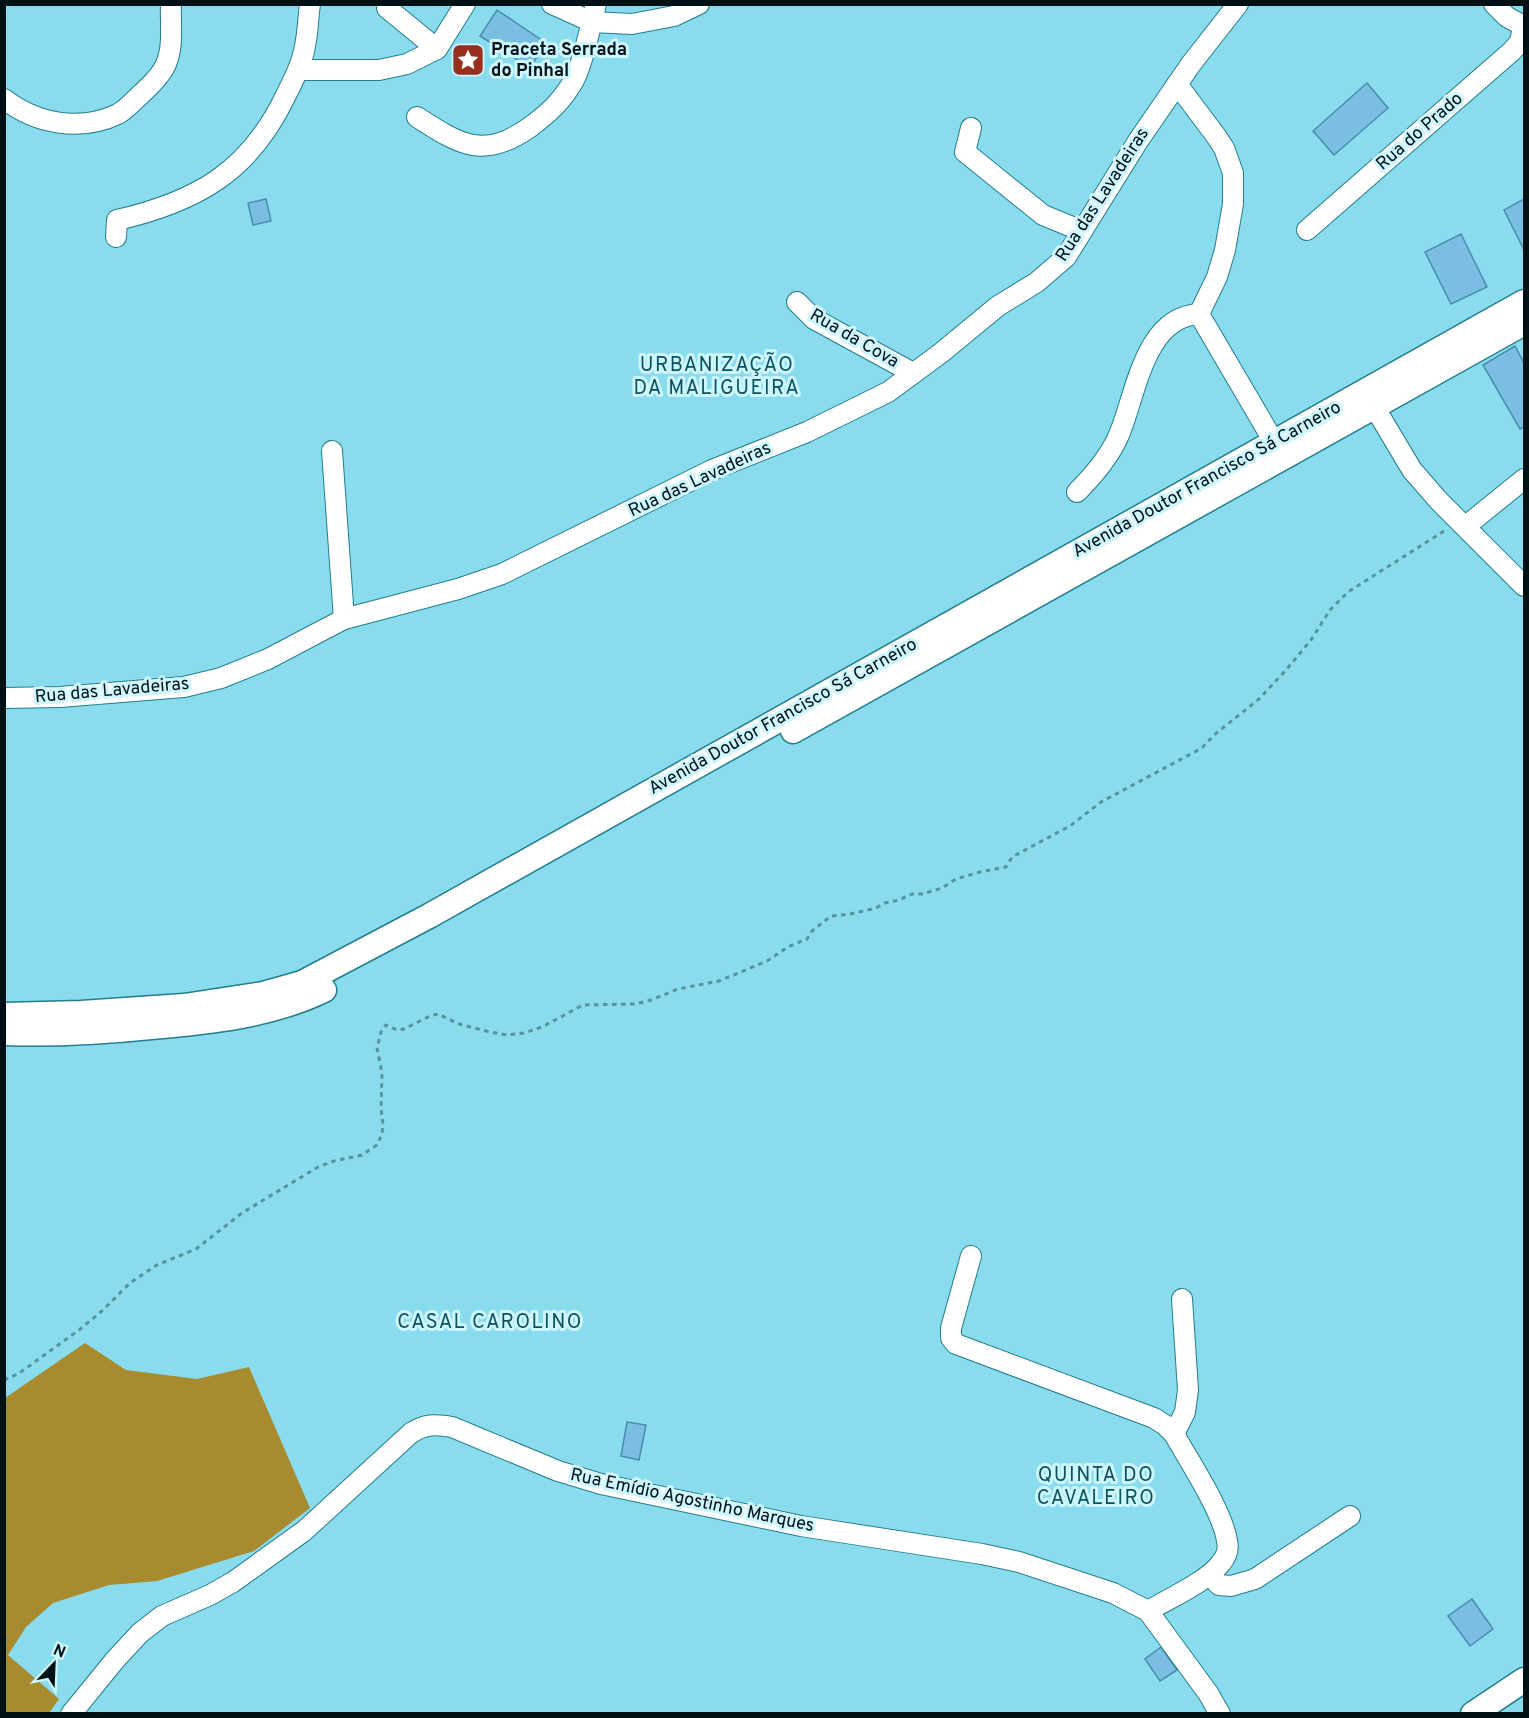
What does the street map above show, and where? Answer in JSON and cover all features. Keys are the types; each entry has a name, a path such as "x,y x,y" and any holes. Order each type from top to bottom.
{"main road":[{"name":"Avenida Doutor Francisco Sá Carneiro","path":"4,1015 81,1013 184,1006 263,994 302,982 440,910 1524,302"},
{"name":"Avenida Doutor Francisco Sá Carneiro","path":"4,1033 42,1035 197,1023 273,1010 307,998 367,968 1375,408 1524,322"},
{"path":"1473,1713 1524,1680"}],"street":[{"path":"4,99 18,109 53,123 83,124 119,114 146,90 166,65 172,41 171,4"},
{"path":"116,237 117,220 161,209 184,199 231,171 246,157 276,115 298,70 305,47 310,4"},
{"path":"298,70 379,70 407,64 437,49 465,4"},
{"path":"552,4 632,24 645,13 675,16 699,4"},
{"name":"Rua das Lavadeiras","path":"4,698 60,697 184,687 221,678 268,658 344,619 458,589 502,574 712,470 848,414 888,392 998,306 1037,282 1066,257 1138,141 1177,84 1238,4"},
{"path":"1494,4 1507,17 1524,26"},
{"path":"387,8 437,49"},
{"path":"417,117 449,138 477,146 497,145 514,138 552,111 575,79 594,13"},
{"name":"Rua do Prado","path":"1307,230 1512,51 1520,42 1524,26"},
{"path":"1177,84 1220,142 1233,173 1233,204 1225,250 1217,277 1199,314"},
{"path":"971,128 965,152 1043,214 1082,231"},
{"name":"Rua da Cova","path":"797,302 814,319 913,373"},
{"path":"1199,314 1274,442"},
{"path":"1077,492 1087,482 1118,438 1141,369 1158,339 1180,317 1199,314"},
{"path":"1375,408 1413,470 1439,501 1524,586"},
{"path":"332,452 344,619"},
{"path":"1463,524 1524,479"},
{"path":"971,1256 951,1328 951,1338 956,1344 1154,1418 1165,1425 1174,1434 1221,1520 1228,1543 1227,1554 1221,1564 1210,1575 1148,1611"},
{"path":"1174,1434 1185,1412 1188,1390 1182,1299"},
{"name":"Rua Emídio Agostinho Marques","path":"71,1713 140,1633 162,1616 233,1582 304,1531 411,1433 422,1426 434,1424 452,1427 558,1471 601,1484 801,1526 982,1554 1019,1562 1113,1593 1148,1611 1220,1713"},
{"path":"1210,1575 1219,1586 1231,1586 1255,1579 1350,1516"}],"path":[{"path":"4,1380 18,1374 73,1334 103,1310 130,1283 157,1265 196,1249 242,1213 318,1167 362,1155 377,1145 383,1124 382,1072 377,1048 381,1032 386,1025 397,1030 404,1029 438,1014 459,1024 490,1032 507,1035 524,1033 542,1027 583,1005 635,1004 678,989 720,981 767,961 788,947 807,939 812,931 831,916 876,908 912,894 922,894 942,888 956,879 1006,867 1012,857 1070,826 1101,802 1202,748 1214,735 1260,699 1311,640 1330,610 1348,592 1463,524"}],"shaded area":[{"path":"85,1343 126,1370 197,1379 249,1367 310,1508 254,1551 157,1581 109,1585 53,1603 26,1627 8,1655 59,1699 49,1713 5,1713 5,1398"}],"building":[{"path":"497,10 546,43 530,68 480,36"},
{"path":"1367,83 1388,108 1334,155 1313,131"},
{"path":"266,199 271,221 253,225 248,203"},
{"path":"1524,199 1524,250 1504,210"},
{"path":"1461,234 1487,287 1451,304 1425,252"},
{"path":"1515,346 1524,363 1524,427 1520,429 1483,365"},
{"path":"627,1422 646,1425 639,1460 621,1456"},
{"path":"1472,1599 1493,1629 1470,1646 1448,1616"},
{"path":"1161,1647 1177,1670 1160,1681 1145,1659"}],"place":[{"name":"Praceta Serrada do Pinhal","path":"468,60"}],"district":[{"name":"URBANIZAÇÃO DA MALIGUEIRA","path":"717,378"},
{"name":"CASAL CAROLINO","path":"490,1323"},
{"name":"QUINTA DO CAVALEIRO","path":"1096,1488"}]}
